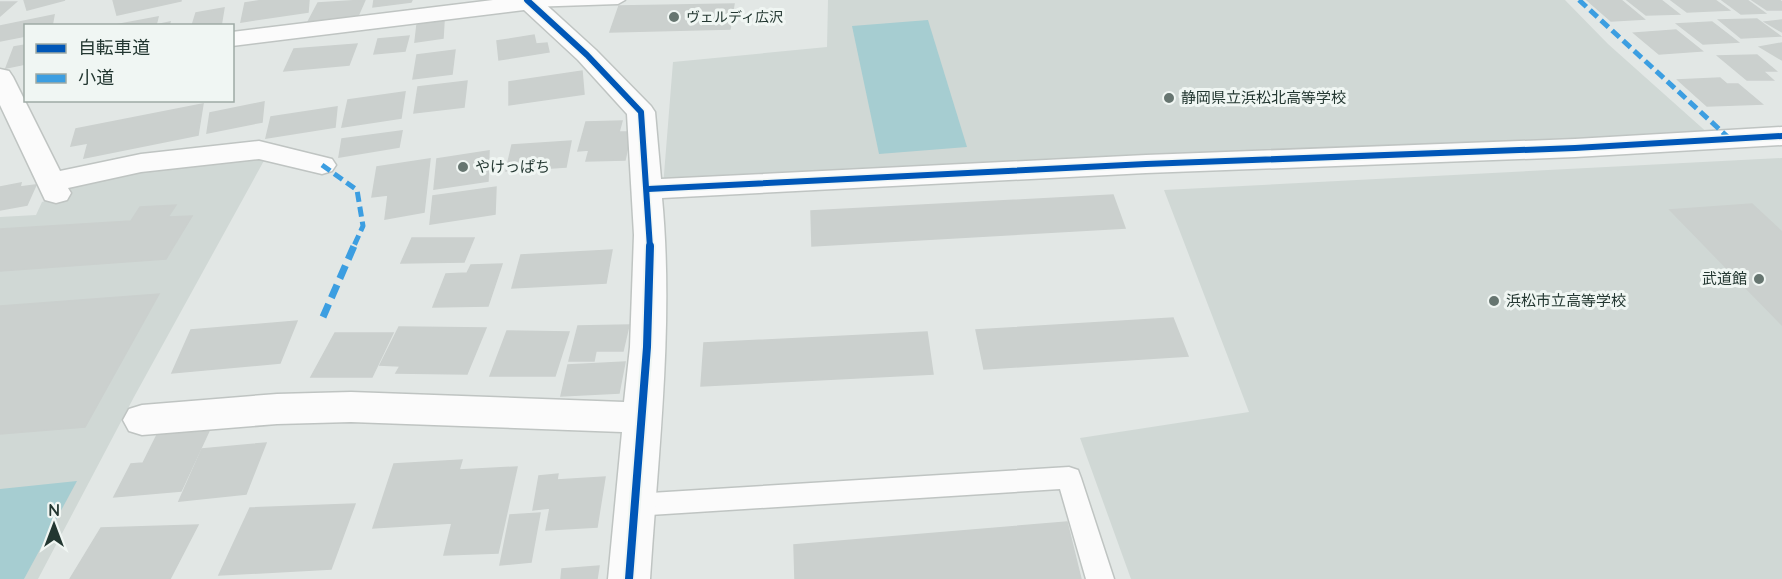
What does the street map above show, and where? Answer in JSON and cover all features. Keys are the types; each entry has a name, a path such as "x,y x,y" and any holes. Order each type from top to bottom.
{"street":[{"path":"234,39 431,16 528,1 587,55 641,112 650,235 648,327 629,579"},
{"path":"7,79 53,187 141,164 259,150 322,165"},
{"path":"648,189 1170,163 1575,148 1782,136"},
{"path":"142,420 277,409 351,407 641,418"}],"lane":[{"path":"528,1 618,0"},
{"path":"634,505 1069,478 1100,579"}],"shaded area":[{"name":"静岡県立浜松北高等学校","path":"828,0 1565,0 1608,44 1710,135 663,187 673,62 827,47"},
{"path":"266,157 134,397 38,579 0,579 0,217 36,215 42,202 67,194 68,185 146,171"},
{"name":"浜松市立高等学校","path":"1782,158 1782,579 1131,579 1080,438 1249,412 1164,190"}],"water":[{"path":"928,20 967,147 879,154 852,26"},
{"path":"77,481 24,579 0,579 0,489"}],"building":[{"path":"24,0 65,0 27,10"},
{"path":"113,0 181,0 181,1 117,15"},
{"path":"264,0 309,0 308,12 241,22 245,3"},
{"path":"365,0 357,18 308,22 318,3"},
{"path":"374,0 412,0 373,7"},
{"path":"1587,0 1621,0 1644,19 1611,21"},
{"path":"1627,0 1661,0 1679,14 1646,15"},
{"path":"1671,0 1715,0 1729,10 1687,12"},
{"path":"1722,0 1747,0 1765,13 1741,14"},
{"path":"1752,0 1779,0 1782,2 1782,10 1767,10"},
{"path":"0,2 16,2 0,16"},
{"name":"ヴェルディ広沢","path":"734,4 730,29 610,32 619,6"},
{"path":"224,8 221,24 193,24 196,13"},
{"path":"54,15 52,24 24,24 24,36 0,41 0,26"},
{"path":"158,17 156,24 121,24"},
{"path":"1757,19 1780,36 1741,38 1719,20"},
{"path":"1782,20 1782,32 1765,22"},
{"path":"444,21 443,38 415,42 417,25"},
{"path":"1712,22 1738,42 1703,44 1677,24"},
{"path":"1676,30 1702,51 1659,54 1634,33"},
{"path":"534,35 536,44 547,43 549,52 499,60 497,41"},
{"path":"409,36 405,51 374,54 378,39"},
{"path":"1782,43 1782,60 1760,47"},
{"path":"357,44 349,65 284,71 294,49"},
{"path":"24,45 24,64 6,68 14,47"},
{"path":"455,50 452,74 413,79 417,55"},
{"path":"1757,55 1776,71 1763,71 1773,80 1747,80 1718,56"},
{"path":"582,71 584,94 509,105 509,82"},
{"path":"1720,78 1727,84 1738,84 1762,104 1707,106 1678,80"},
{"path":"467,81 464,107 414,113 418,87"},
{"path":"405,92 401,118 342,127 348,100"},
{"path":"264,102 262,122 207,133 210,113"},
{"path":"203,104 198,135 84,158 88,143 71,146 76,129"},
{"path":"337,107 335,127 266,138 271,117"},
{"path":"622,121 619,132 631,132 625,160 586,161 589,150 578,151 586,122"},
{"path":"402,131 399,147 339,157 342,139"},
{"path":"571,141 566,167 506,171 512,145"},
{"path":"489,151 488,181 434,189 437,159"},
{"path":"430,159 424,212 385,219 388,195 372,197 377,167"},
{"path":"21,183 20,187 36,185 27,205 0,210 0,187"},
{"path":"496,187 495,214 430,224 433,196"},
{"path":"1113,195 1125,228 812,246 811,211"},
{"name":"武道館","path":"1752,204 1782,232 1782,325 1670,210"},
{"path":"176,205 168,217 192,216 166,259 0,271 0,229 131,221 140,207"},
{"path":"412,238 474,238 464,262 401,263"},
{"path":"612,250 606,283 512,288 521,255"},
{"path":"502,264 488,306 433,307 446,274 467,273 471,265"},
{"path":"159,294 85,427 0,434 0,306"},
{"path":"1173,318 1188,356 984,369 976,330"},
{"path":"297,321 280,363 172,373 191,330"},
{"path":"629,325 623,351 596,351 594,361 569,361 578,326"},
{"path":"399,327 486,328 467,374 396,373 400,366 380,365"},
{"path":"507,331 569,332 555,376 490,376"},
{"path":"927,332 933,374 701,386 704,343"},
{"path":"335,333 393,333 372,377 311,377"},
{"path":"625,362 619,393 561,396 568,365"},
{"path":"209,431 181,491 114,497 131,464 143,463 157,435"},
{"path":"266,443 246,494 179,501 202,449"},
{"path":"462,460 459,470 517,467 498,553 444,555 452,523 373,528 394,464"},
{"path":"558,474 557,480 605,477 597,527 546,530 550,508 533,510 539,476"},
{"path":"355,504 331,569 219,575 250,508"},
{"path":"540,513 531,562 500,565 510,515"},
{"path":"1067,522 1081,579 795,579 794,545"},
{"path":"198,525 170,579 70,579 101,528"},
{"path":"599,566 597,579 561,579 562,569"}],"marked path":[{"path":"1579,0 1731,140"},
{"path":"322,165 357,190 363,226 323,317"}],"cycle path":[{"path":"527,0 587,55 641,112 650,235 647,347 629,579"},
{"path":"648,189 1146,164 1575,148 1782,136"}],"place":[{"name":"ヴェルディ広沢","path":"674,17"},
{"name":"静岡県立浜松北高等学校","path":"1169,98"},
{"name":"やけっぱち","path":"463,167"},
{"name":"武道館","path":"1759,279"},
{"name":"浜松市立高等学校","path":"1494,301"}]}
